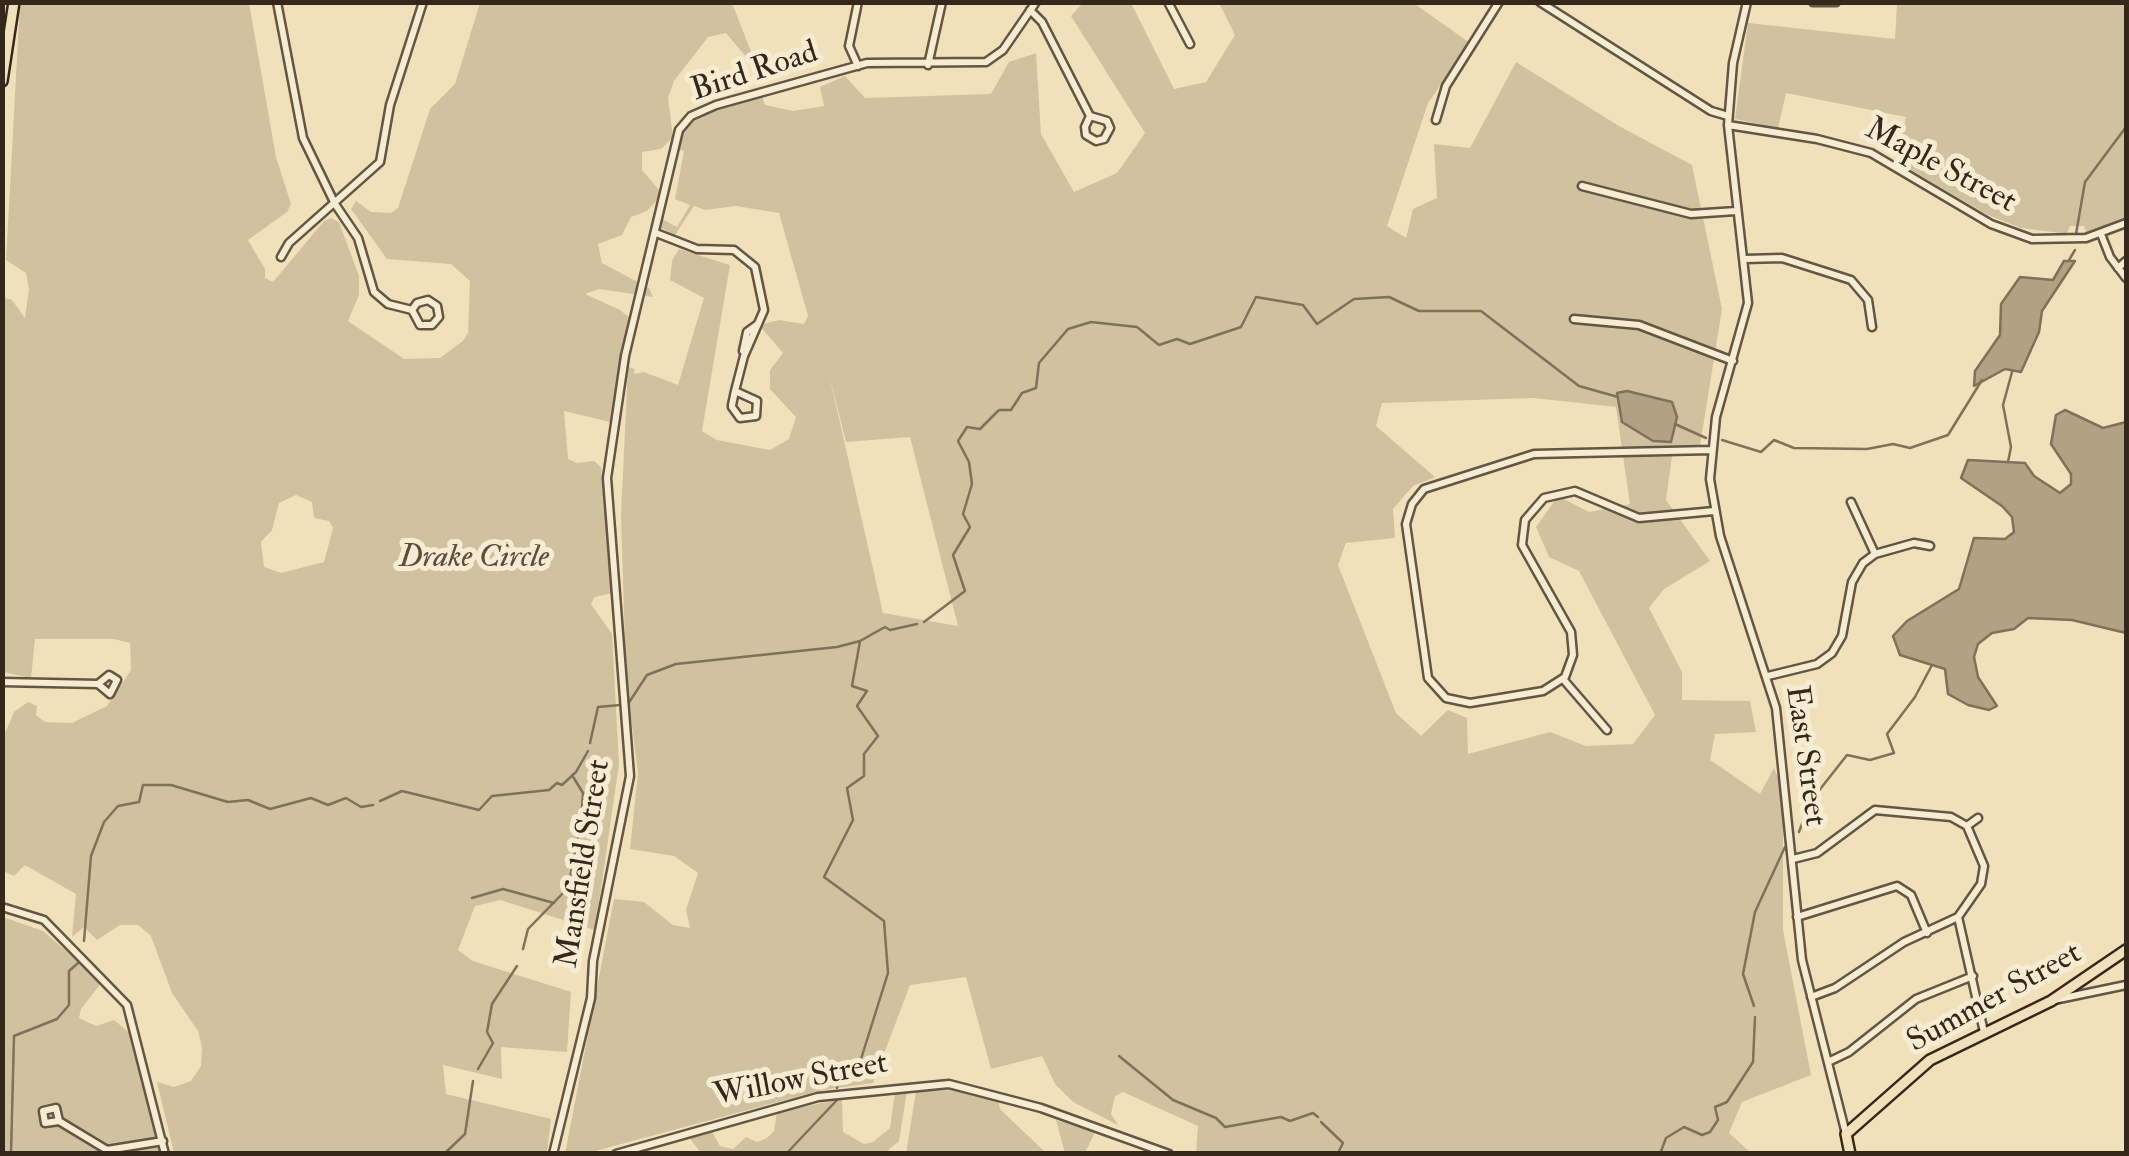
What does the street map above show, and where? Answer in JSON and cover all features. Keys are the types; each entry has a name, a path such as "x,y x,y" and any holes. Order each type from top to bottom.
{"main road":[{"path":"2,81 14,2"},
{"name":"Summer Street","path":"1846,1134 1911,1074 1984,1032 2051,1001 2126,950"},
{"name":"East Street","path":"1846,1134 1850,1154"}],"street":[{"path":"278,2 299,128 335,204 358,238 374,292 388,304 412,310"},
{"path":"281,257 290,243 370,175 382,158 392,99 423,2"},
{"path":"858,2 849,46 858,66"},
{"path":"928,65 942,2"},
{"name":"Bird Road","path":"609,459 625,356 676,138 686,120 716,106 878,62 928,65 993,59 1036,2"},
{"path":"1168,2 1190,44"},
{"path":"1436,120 1446,86 1499,2"},
{"name":"Maple Street","path":"1540,2 1728,121 1870,152 2016,235 2057,241 2101,234 2126,223"},
{"name":"East Street","path":"1747,2 1728,121 1736,212 1745,259 1747,313 1711,450 1714,511 1768,676 1782,737 1798,917 1810,997 1846,1134"},
{"path":"1813,2 1836,2"},
{"path":"1030,10 1042,22 1090,116 1107,121 1110,128 1104,139 1086,135 1084,127 1090,116"},
{"path":"1582,186 1691,214 1736,212"},
{"path":"656,233 694,248 734,250 748,258 764,304 758,324 746,334 736,390 734,414 756,416 757,401 736,390"},
{"path":"2101,234 2126,278"},
{"path":"1745,259 1782,258 1851,280 1868,300 1872,327"},
{"path":"2118,268 2126,260"},
{"path":"428,300 436,304 440,314 434,324 425,327 414,320 412,310 417,303 428,300"},
{"path":"1574,318 1639,325 1733,360"},
{"path":"1711,450 1526,455 1432,485 1412,504 1406,530 1419,596 1424,666 1432,685 1446,698 1470,704 1543,691 1563,680 1570,667 1573,640 1524,552 1522,526 1533,507 1544,498 1568,490 1639,518 1714,511"},
{"name":"Mansfield Street","path":"552,1154 591,998 594,961 630,776 622,704 616,568 608,512 609,459"},
{"path":"1851,502 1875,554"},
{"path":"1768,676 1816,664 1832,653 1842,636 1856,573 1875,554 1914,543 1930,546"},
{"path":"1563,680 1607,730"},
{"path":"2,682 98,684"},
{"path":"1793,859 1817,853 1875,810 1951,817 1968,826 1984,866 1981,884 1958,917 1810,997"},
{"path":"1968,826 1978,818"},
{"path":"1798,917 1897,886 1911,894 1927,932"},
{"path":"2,907 44,920 127,1005 166,1154"},
{"path":"1958,917 1984,1032"},
{"path":"1828,1062 1849,1052 1916,999 1973,976"},
{"path":"2051,1001 2126,985"},
{"name":"Willow Street","path":"616,1154 818,1097 949,1084 1026,1103 1169,1154"},
{"path":"60,1121 107,1150 163,1141"}],"green space":[{"path":"1412,2 1470,43 1428,103 1387,226 1406,238 1413,209 1437,198 1434,144 1470,148 1516,62 1619,126 1692,165 1722,309 1699,452 1672,456 1666,500 1710,561 1664,589 1649,608 1682,672 1682,700 1750,701 1756,732 1715,734 1710,760 1760,794 1774,768 1783,790 1783,930 1811,1075 1742,1102 1729,1133 1751,1153 1196,1153 1198,1126 1123,1092 1115,1096 1111,1114 1118,1125 1073,1102 1055,1084 1042,1056 991,1069 966,977 910,985 873,1083 822,1090 588,1153 565,1154 614,899 644,902 673,925 690,928 686,910 698,873 674,856 630,849 638,773 626,679 621,515 628,367 635,369 634,374 644,372 678,385 704,298 670,280 672,261 679,249 730,265 702,431 717,440 770,450 789,439 796,417 770,389 770,370 783,353 759,325 779,320 804,324 808,316 779,213 736,206 705,210 694,206 675,235 662,228 662,219 677,227 690,205 675,199 684,151 677,149 686,125 700,114 762,96 765,105 793,111 824,106 820,87 845,76 865,98 991,94 1009,62 1036,53 1041,134 1074,192 1117,173 1145,133 1071,16 1083,3 1131,3 1174,89 1206,82 1235,35 1219,3","holes":["829,374 846,442 910,437 958,626 883,613","1534,398 1616,407 1630,504 1589,512 1558,496 1536,527 1549,557 1579,571 1655,715 1633,744 1586,746 1550,732 1468,754 1467,718 1448,710 1421,736 1396,713 1338,565 1346,543 1395,538 1393,509 1413,486 1435,477 1376,426 1382,403"]},
{"name":"Drake Circle","path":"20,3 249,3 276,157 291,204 287,212 248,240 265,269 265,278 273,282 324,221 331,218 339,222 359,276 359,295 348,321 404,359 440,358 463,341 468,333 470,281 451,264 387,259 351,209 356,201 371,212 391,213 398,208 430,109 455,84 480,3 732,3 759,72 726,33 708,37 674,81 668,98 673,137 661,149 642,152 642,170 660,191 657,200 647,211 631,217 622,235 598,244 602,263 649,288 653,297 599,289 585,294 620,310 635,322 610,422 564,411 568,459 577,463 594,461 601,467 612,593 595,597 591,604 612,634 619,764 595,930 500,900 475,906 458,950 473,961 571,992 567,1052 501,1047 502,1079 443,1065 446,1094 551,1119 547,1153 174,1153 157,1082 174,1087 191,1081 201,1066 202,1048 198,1031 172,993 151,936 138,925 120,925 97,940 84,927 72,937 76,894 25,865 14,876 3,871 3,738 14,712 28,702 37,706 36,715 45,722 72,723 107,706 131,670 130,643 114,639 35,639 31,678 3,672 2,297 12,300 25,318 29,289 26,273 6,260","holes":["296,495 312,502 314,518 329,521 333,528 324,562 281,573 264,567 261,542 272,530 279,503"]},
{"path":"2126,3 2126,217 2086,233 2084,226 2070,226 2067,233 2060,233 2021,228 1988,215 1896,161 1906,117 1786,93 1778,128 1735,119 1748,23 1895,39 1897,4"},
{"path":"3,917 43,931 102,982 81,1009 79,1018 96,1026 114,1020 132,1035 160,1153 3,1154"},
{"path":"955,1090 998,1100 1000,1109 1046,1153 906,1154 916,1091"},
{"path":"907,1091 899,1141 885,1153 701,1153 689,1137 711,1130 720,1146 733,1149 746,1137 757,1142 767,1138 774,1131 777,1112 842,1099 843,1132 864,1144 873,1142 890,1128 895,1092"},
{"path":"1056,1120 1095,1132 1085,1153 1065,1153"}],"shaded area":[{"path":"2064,261 2075,261 2042,311 2039,332 2021,372 2005,369 1974,386 1975,371 2000,335 2001,304 2020,277 2053,280"},
{"path":"1627,391 1672,402 1677,417 1671,442 1653,441 1622,422 1617,393"},
{"path":"2065,410 2103,428 2126,422 2126,633 2072,620 2028,618 2014,629 1992,633 1978,644 1974,657 1978,677 1997,706 1989,710 1968,705 1948,694 1945,669 1900,655 1893,636 1907,621 1959,589 1974,538 2005,539 2014,532 2012,517 2002,506 1961,478 1968,460 2025,463 2034,476 2060,493 2071,484 2071,474 2051,444 2056,415"}],"waterway":[{"path":"2076,234 2085,182 2126,127"},
{"path":"2069,260 2075,250"},
{"path":"924,622 965,591 953,555 970,527 963,514 972,484 969,462 958,441 967,427 980,429 999,410 1011,410 1022,393 1036,388 1039,363 1068,329 1091,322 1137,327 1159,345 1177,339 1190,344 1241,327 1256,297 1303,305 1317,324 1354,299 1389,297 1419,311 1481,311 1579,386 1618,397"},
{"path":"2008,462 2011,447 2003,405 2012,372"},
{"path":"1722,440 1761,452 1774,440 1794,448 1867,449 1893,444 1910,448 1948,435 1982,380"},
{"path":"1675,424 1706,438"},
{"path":"628,704 647,675 676,664 837,647 860,641 885,627 890,630 917,624"},
{"path":"837,1088 838,1068 861,1059 888,973 884,921 824,877 853,820 847,788 864,776 864,754 878,736 857,706 867,691 852,686 860,641"},
{"path":"1799,832 1810,802 1847,755 1870,760 1894,753 1887,734 1915,697 1932,665"},
{"path":"590,743 598,707 620,705"},
{"path":"380,801 402,791 479,810 492,796 562,785 576,772 588,751"},
{"path":"572,775 583,793 581,824"},
{"path":"84,941 91,856 104,822 118,806 139,802 143,785 171,785 228,802 248,800 270,809 311,798 328,805 346,798 361,807 373,805"},
{"path":"523,949 528,929 568,888 578,837"},
{"path":"1754,1006 1743,974 1755,912 1785,847"},
{"path":"472,898 503,889 554,903"},
{"path":"11,1154 14,1036 57,1019 69,1005 69,971 78,963"},
{"path":"478,1069 493,1043 487,1032 492,1004 517,966"},
{"path":"1660,1154 1666,1138 1684,1127 1702,1135 1710,1132 1718,1120 1715,1107 1727,1102 1753,1062 1755,1017"},
{"path":"1119,1056 1173,1100 1216,1118 1225,1127 1281,1117 1290,1121 1313,1113 1318,1117"},
{"path":"444,1154 465,1134 473,1081"},
{"path":"786,1154 837,1100"},
{"path":"1321,1122 1343,1143 1339,1151 1343,1154"}]}
